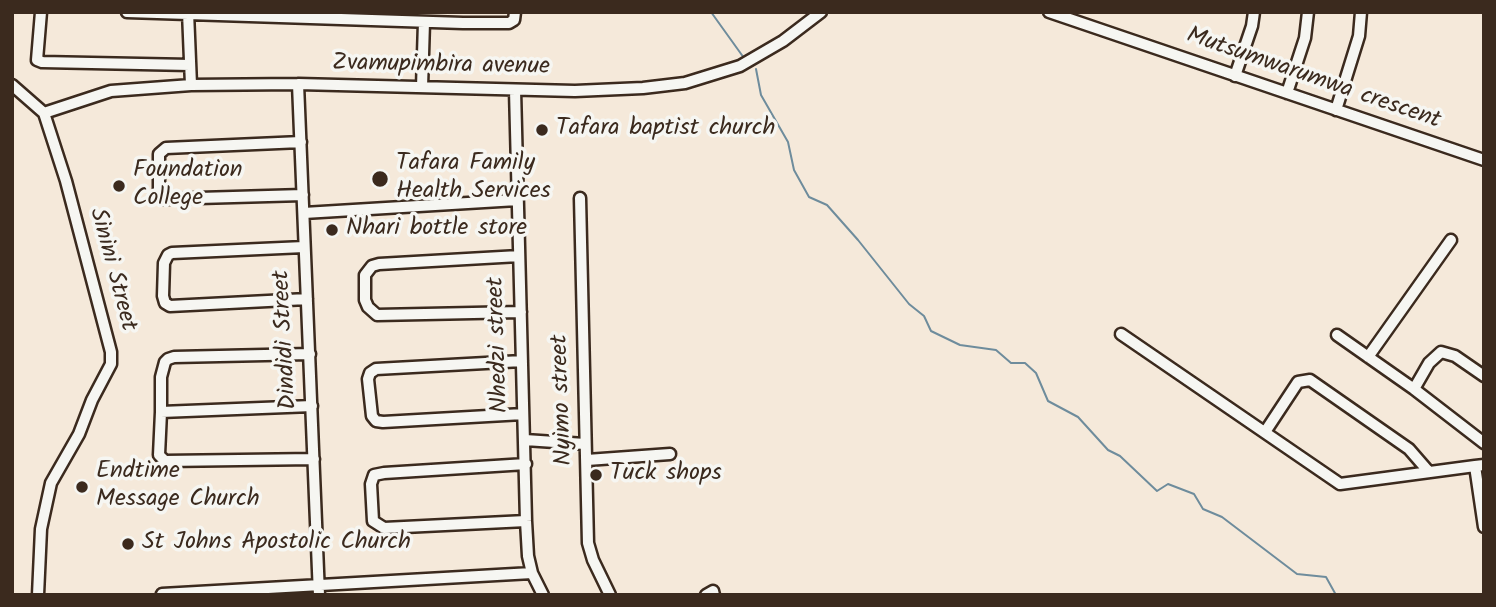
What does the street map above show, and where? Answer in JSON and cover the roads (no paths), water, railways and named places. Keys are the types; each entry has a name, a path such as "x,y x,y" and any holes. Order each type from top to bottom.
{"street":[{"path":"41,12 37,60 42,62 190,65"},
{"path":"127,12 463,18 509,23 515,14"},
{"name":"Zvamupimbira avenue","path":"44,113 111,91 191,85 298,84 575,91 643,88 705,78 740,66 762,55 821,12"},
{"name":"Mutsumwarumwa crescent","path":"1049,12 1484,160"},
{"path":"1082,23 1089,12"},
{"path":"1235,76 1254,12"},
{"path":"1287,93 1304,38 1308,12"},
{"path":"1336,110 1359,36 1361,12"},
{"path":"188,14 191,85"},
{"path":"417,18 422,88"},
{"name":"Dindidi Street","path":"298,84 319,590"},
{"path":"12,85 44,113"},
{"name":"Nhedzi street","path":"516,90 526,521 528,556 543,595"},
{"name":"Sinini Street","path":"38,595 41,529 51,483 79,434 92,400 111,364 111,352 66,181 44,113"},
{"path":"301,142 166,148 159,154 159,193 164,199 303,195"},
{"name":"Nyimo street","path":"580,198 588,543 610,595"},
{"path":"304,213 517,200"},
{"path":"1368,357 1451,240"},
{"path":"304,247 172,253 164,263 163,296 165,303 170,306 307,299"},
{"path":"519,256 379,264 365,275 365,300 372,313 377,315 521,312"},
{"path":"1121,334 1340,484 1480,466 1484,527"},
{"path":"1337,335 1484,443"},
{"path":"1414,389 1429,363 1441,352 1455,356 1484,376"},
{"path":"310,354 168,359 162,377 159,455 165,461 314,459"},
{"path":"522,361 376,369 370,373 368,379 372,416 376,421 523,414"},
{"path":"1265,432 1298,383 1310,380 1409,449 1429,472"},
{"path":"161,412 312,406"},
{"path":"525,440 585,444"},
{"path":"587,460 670,454"},
{"path":"526,464 384,473 374,475 371,484 373,521 384,528 526,521"},
{"path":"162,594 319,590 533,573"}],"waterway":[{"path":"711,12 744,58"},
{"path":"756,69 761,95 788,142 794,170 809,197 827,205 909,304 924,316 931,331 960,345 996,350 1011,363 1025,363 1036,373 1048,401 1078,417 1108,450 1120,456 1157,491 1168,484 1194,494 1203,509 1222,517 1297,574 1326,577 1336,595"},
{"path":"1339,595 1351,595"}],"place":[{"name":"Tafara baptist church","path":"542,130"},
{"name":"Tafara Family Health Services","path":"380,179"},
{"name":"Foundation College","path":"119,186"},
{"name":"Nhari bottle store","path":"332,230"},
{"name":"Tuck shops","path":"596,475"},
{"name":"Endtime Message Church","path":"82,487"},
{"name":"St Johns Apostolic Church","path":"128,544"}]}
